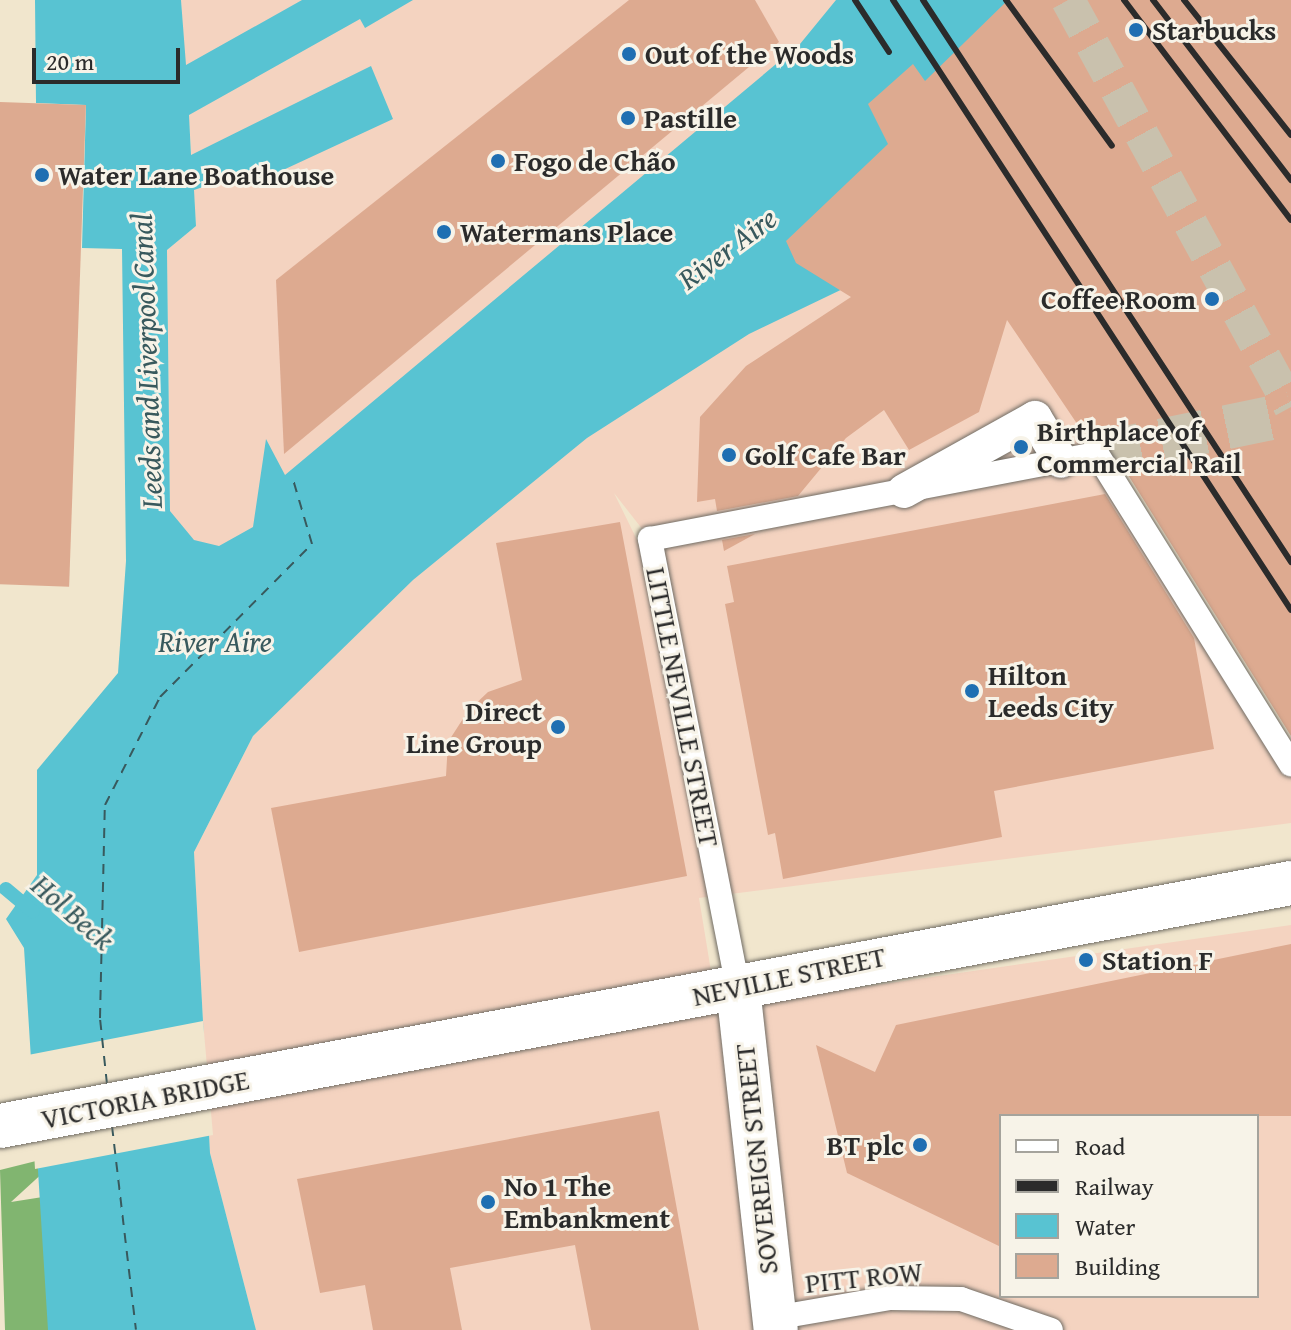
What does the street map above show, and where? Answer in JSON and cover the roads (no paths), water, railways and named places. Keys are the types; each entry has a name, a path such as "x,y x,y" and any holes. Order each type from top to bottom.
{"street":[{"name":"LITTLE NEVILLE STREET","path":"904,491 1035,418 1061,461"},
{"name":"NEVILLE STREET","path":"288,1072 738,988 928,946 1291,883"},
{"name":"SOVEREIGN STREET","path":"738,988 775,1324"},
{"name":"VICTORIA BRIDGE","path":"1,1126 288,1072"}],"lane":[{"name":"LITTLE NEVILLE STREET","path":"738,988 650,539 1097,454 1291,764"},
{"name":"PITT ROW","path":"775,1324 890,1298 961,1299 1051,1330"}],"water":[{"name":"River Aire","path":"35,0 181,0 186,65 302,0 413,0 365,28 360,19 189,115 191,155 371,66 393,119 253,184 248,172 194,190 196,226 167,250 170,511 194,540 219,546 253,527 266,439 285,475 800,44 836,0 1116,0 928,248 749,334 587,438 413,580 253,736 194,852 210,1153 256,1330 48,1330 24,948 6,919 37,875 37,770 118,673 126,561 122,249 82,248 86,105 36,103"}],"waterway":[{"name":"Hol Beck","path":"6,889 33,912"}],"tunnel":[{"path":"1068,0 1291,407"},
{"path":"1097,454 1291,414"}],"railway":[{"path":"855,0 889,52"},
{"path":"893,0 1291,610"},
{"path":"923,0 1291,562"},
{"path":"1006,0 1112,146"},
{"path":"1124,0 1291,220"},
{"path":"1153,0 1291,180"},
{"path":"1184,0 1291,135"}],"place":[{"name":"Starbucks","path":"1136,30"},
{"name":"Out of the Woods","path":"629,54"},
{"name":"Pastille","path":"628,118"},
{"name":"Fogo de Chão","path":"498,161"},
{"name":"Water Lane Boathouse","path":"42,175"},
{"name":"Watermans Place","path":"444,232"},
{"name":"Coffee Room","path":"1212,299"},
{"name":"Birthplace of Commercial Rail","path":"1021,447"},
{"name":"Golf Cafe Bar","path":"729,455"},
{"name":"Hilton Leeds City","path":"972,691"},
{"name":"Direct Line Group","path":"558,727"},
{"name":"Station F","path":"1086,960"},
{"name":"BT plc","path":"920,1145"},
{"name":"No 1 The Embankment","path":"488,1202"}],"water label":[{"name":"Leeds and Liverpool Canal","path":"146,361"}]}
